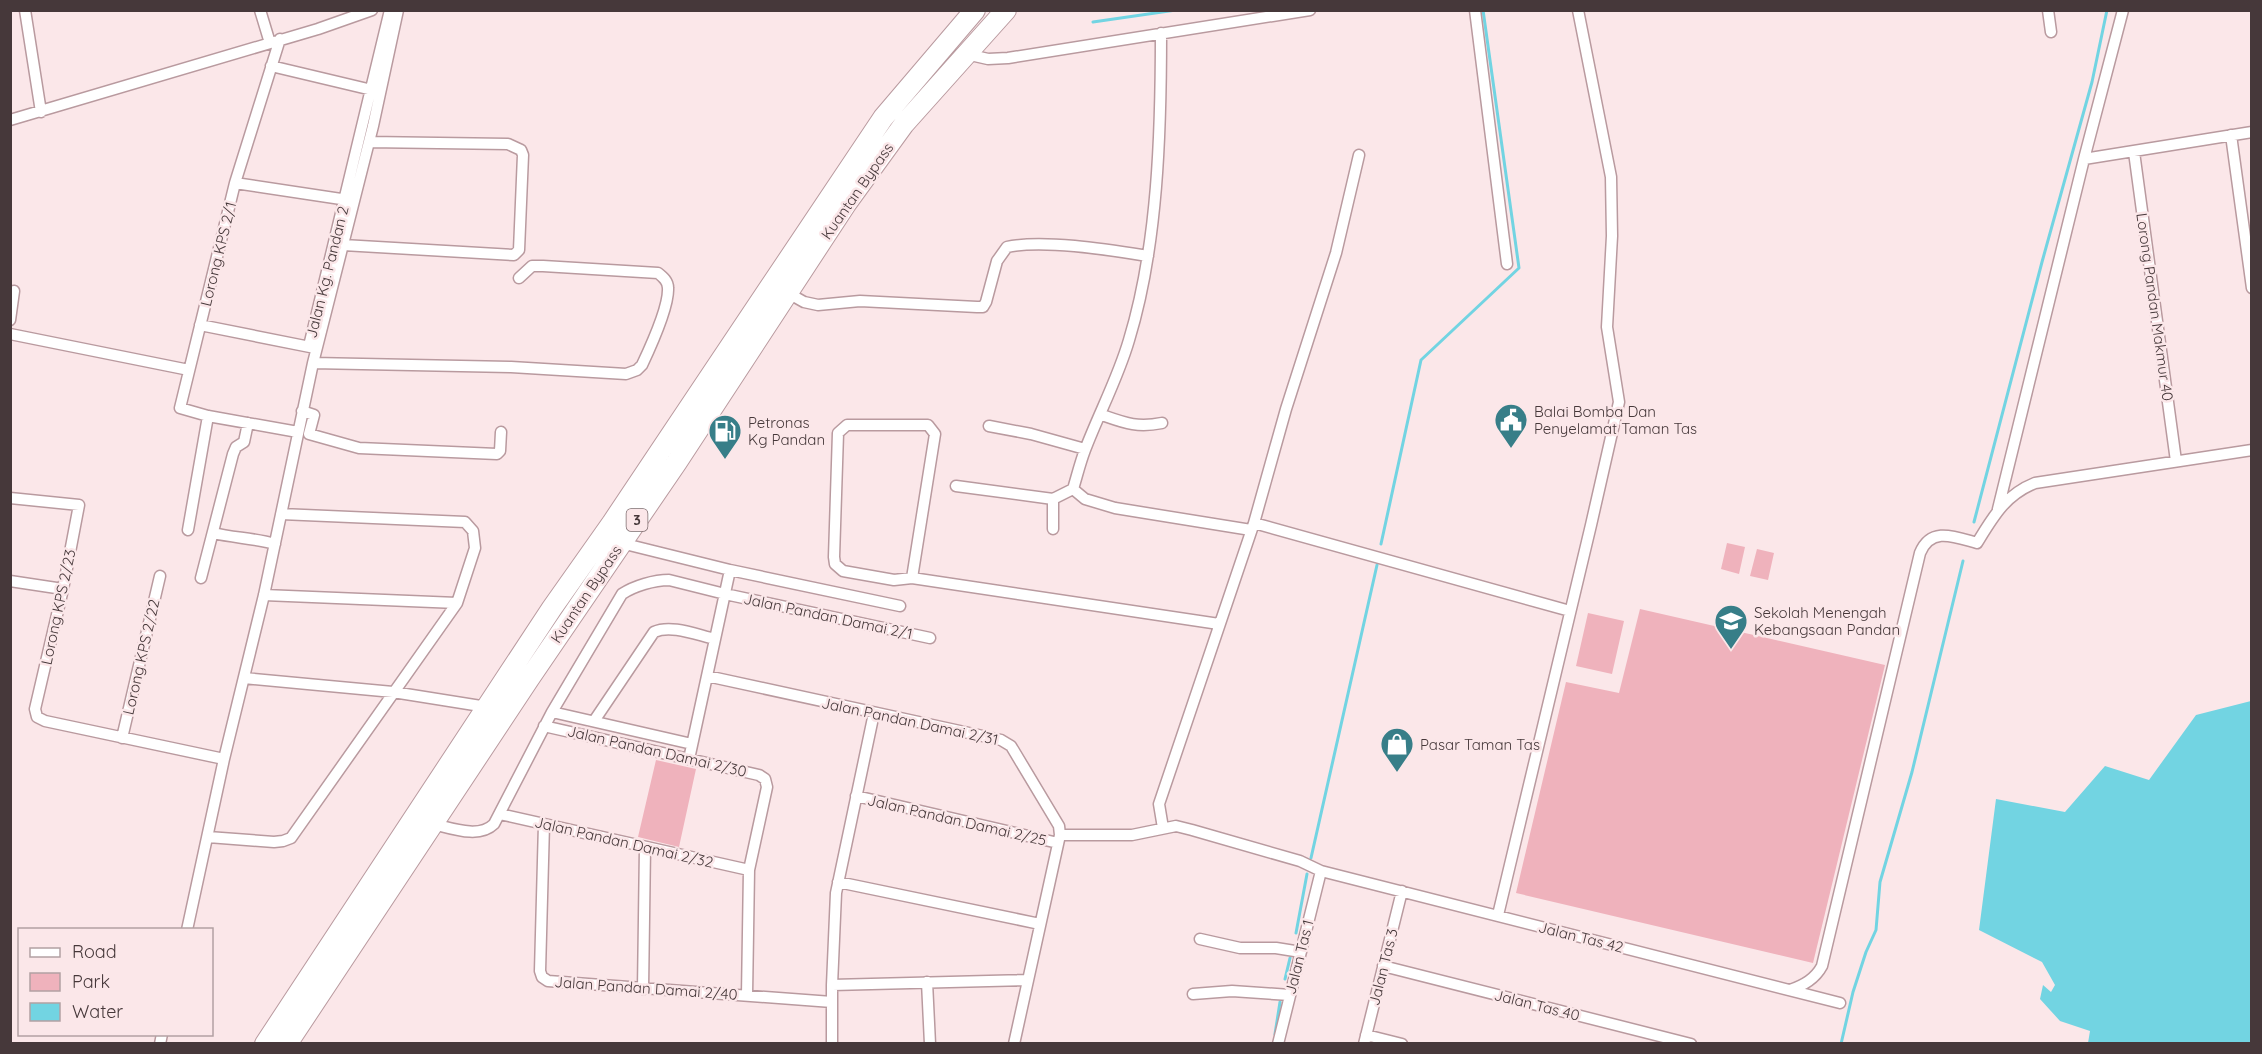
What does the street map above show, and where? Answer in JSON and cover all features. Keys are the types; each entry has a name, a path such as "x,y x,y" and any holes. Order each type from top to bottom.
{"highway":[{"name":"Kuantan Bypass","path":"265,1044 487,707 884,118 975,10"},
{"name":"Kuantan Bypass","path":"287,1044 677,462 846,204 904,124 1006,10"}],"street":[{"path":"25,10 41,112"},
{"path":"260,10 275,41"},
{"path":"10,120 318,29 372,10"},
{"name":"Jalan Kg. Pandan 2","path":"314,347 345,197 390,10"},
{"path":"187,928 224,759 264,595 313,363 314,347 369,142 398,10"},
{"path":"966,54 988,59 1008,58 1310,10"},
{"path":"1475,10 1507,264"},
{"path":"1498,915 1592,525 1619,395 1608,345 1607,327 1612,236 1611,177 1578,10"},
{"path":"2048,10 2051,32"},
{"path":"1998,509 2123,10"},
{"path":"956,486 1053,499 1073,489 1085,449 1102,414 1130,338 1148,256 1160,117 1161,33"},
{"name":"Lorong KPS 2/1","path":"208,416 180,408 235,183 271,66 275,41"},
{"path":"271,66 372,90"},
{"path":"2084,159 2252,132"},
{"path":"2231,135 2252,288"},
{"path":"343,245 514,255 519,250 523,155 521,150 508,144 369,142"},
{"name":"Lorong Pandan Makmur 40","path":"2134,152 2176,461"},
{"path":"1163,828 1159,804 1252,526 1286,409 1336,253 1359,155"},
{"path":"235,183 341,199 345,197"},
{"path":"788,292 804,302 818,305 860,301 977,308 983,307 986,302 997,261 1007,247 1041,245 1090,248 1148,256"},
{"path":"313,363 511,367 626,374 637,370 642,365 663,311 668,288 665,279 658,273 531,266 519,278"},
{"path":"10,320 14,291"},
{"path":"200,325 314,347"},
{"path":"10,334 189,370"},
{"path":"302,411 314,415 309,434 359,448 497,454 500,451 501,432"},
{"path":"1102,414 1125,424 1144,426 1162,423"},
{"path":"188,530 208,416 298,432"},
{"path":"201,578 233,454 236,447 244,442 249,423"},
{"path":"912,578 935,434 928,425 847,425 838,433 834,557 835,564 843,571 894,580 912,578 1219,624"},
{"path":"989,426 1032,434 1085,449"},
{"path":"1790,990 1810,980 1822,966 1920,553 1930,539 1941,535 1977,543 1998,509 2021,489 2035,483 2252,450"},
{"path":"1073,489 1084,499 1115,508 1252,526 1570,611"},
{"name":"Lorong KPS 2/23","path":"10,498 79,505 63,589 35,708 37,717 45,721 122,738"},
{"path":"1053,499 1053,529"},
{"path":"208,837 274,842 291,838 457,603 475,548 472,531 465,522 281,514"},
{"path":"213,533 237,538 253,538 275,544"},
{"path":"621,543 730,570 900,606"},
{"path":"689,759 730,570"},
{"path":"836,592 843,571"},
{"name":"Lorong KPS 2/22","path":"122,738 160,576"},
{"name":"Jalan Pandan Damai 2/1","path":"500,814 552,712 622,594 628,590 660,580 669,580 930,638"},
{"path":"10,581 63,589"},
{"path":"264,595 457,603"},
{"path":"594,721 654,632 670,629 715,639"},
{"name":"Jalan Pandan Damai 2/31","path":"707,676 1006,742 1011,746 1059,826 1059,839"},
{"path":"244,678 393,692 487,707"},
{"path":"552,712 692,744"},
{"path":"832,1044 832,986 838,882 874,713"},
{"name":"Jalan Pandan Damai 2/30","path":"544,726 759,774 765,779 767,787 749,870 747,995"},
{"path":"122,738 224,759"},
{"name":"Jalan Pandan Damai 2/25","path":"856,796 1059,839 1132,835 1163,828"},
{"path":"433,824 462,831 484,831 494,824 500,814"},
{"name":"Jalan Pandan Damai 2/32","path":"500,814 749,870"},
{"name":"Jalan Pandan Damai 2/40","path":"544,824 540,971 548,981 832,1002"},
{"name":"Jalan Tas 42","path":"1163,828 1176,826 1192,830 1300,861 1321,871 1840,1003"},
{"path":"1014,1044 1059,839"},
{"path":"643,989 645,847"},
{"name":"Jalan Tas 1","path":"1278,1044 1321,871"},
{"path":"838,882 1040,924"},
{"name":"Jalan Tas 3","path":"1365,1039 1402,891"},
{"path":"1200,939 1240,948 1276,948 1301,952"},
{"name":"Jalan Tas 40","path":"1383,966 1691,1044"},
{"path":"832,986 1028,980"},
{"path":"927,982 930,1044"},
{"path":"1192,994 1232,991 1290,995"},
{"path":"1365,1039 1402,1044"}],"green space":[{"path":"1727,543 1745,547 1739,574 1721,569"},
{"path":"1757,549 1774,553 1768,580 1750,576"},
{"path":"1640,609 1885,665 1813,963 1516,893 1566,682 1619,693"},
{"path":"1588,613 1624,621 1612,674 1576,666"},
{"path":"656,760 696,769 679,847 638,837"}],"water":[{"path":"2251,701 2251,1043 2088,1043 2090,1031 2060,1021 2040,999 2043,985 2051,992 2055,985 2042,962 1979,930 1996,799 2065,812 2105,766 2149,780 2196,715"}],"waterway":[{"path":"1093,22 1176,10"},
{"path":"1381,544 1421,360 1519,268 1483,10"},
{"path":"1974,522 2092,82 2107,10"},
{"path":"1841,1044 1853,992 1876,930 1880,882 1912,772 1963,561"},
{"path":"1311,858 1377,565"},
{"path":"1296,933 1307,874"},
{"path":"1285,979 1290,958"},
{"path":"1275,1034 1280,1002"}],"place":[{"name":"Balai Bomba Dan Penyelamat Taman Tas","path":"1511,449"},
{"name":"Petronas Kg Pandan","path":"725,460"},
{"name":"Sekolah Menengah Kebangsaan Pandan","path":"1731,650"},
{"name":"Pasar Taman Tas","path":"1397,773"}]}
